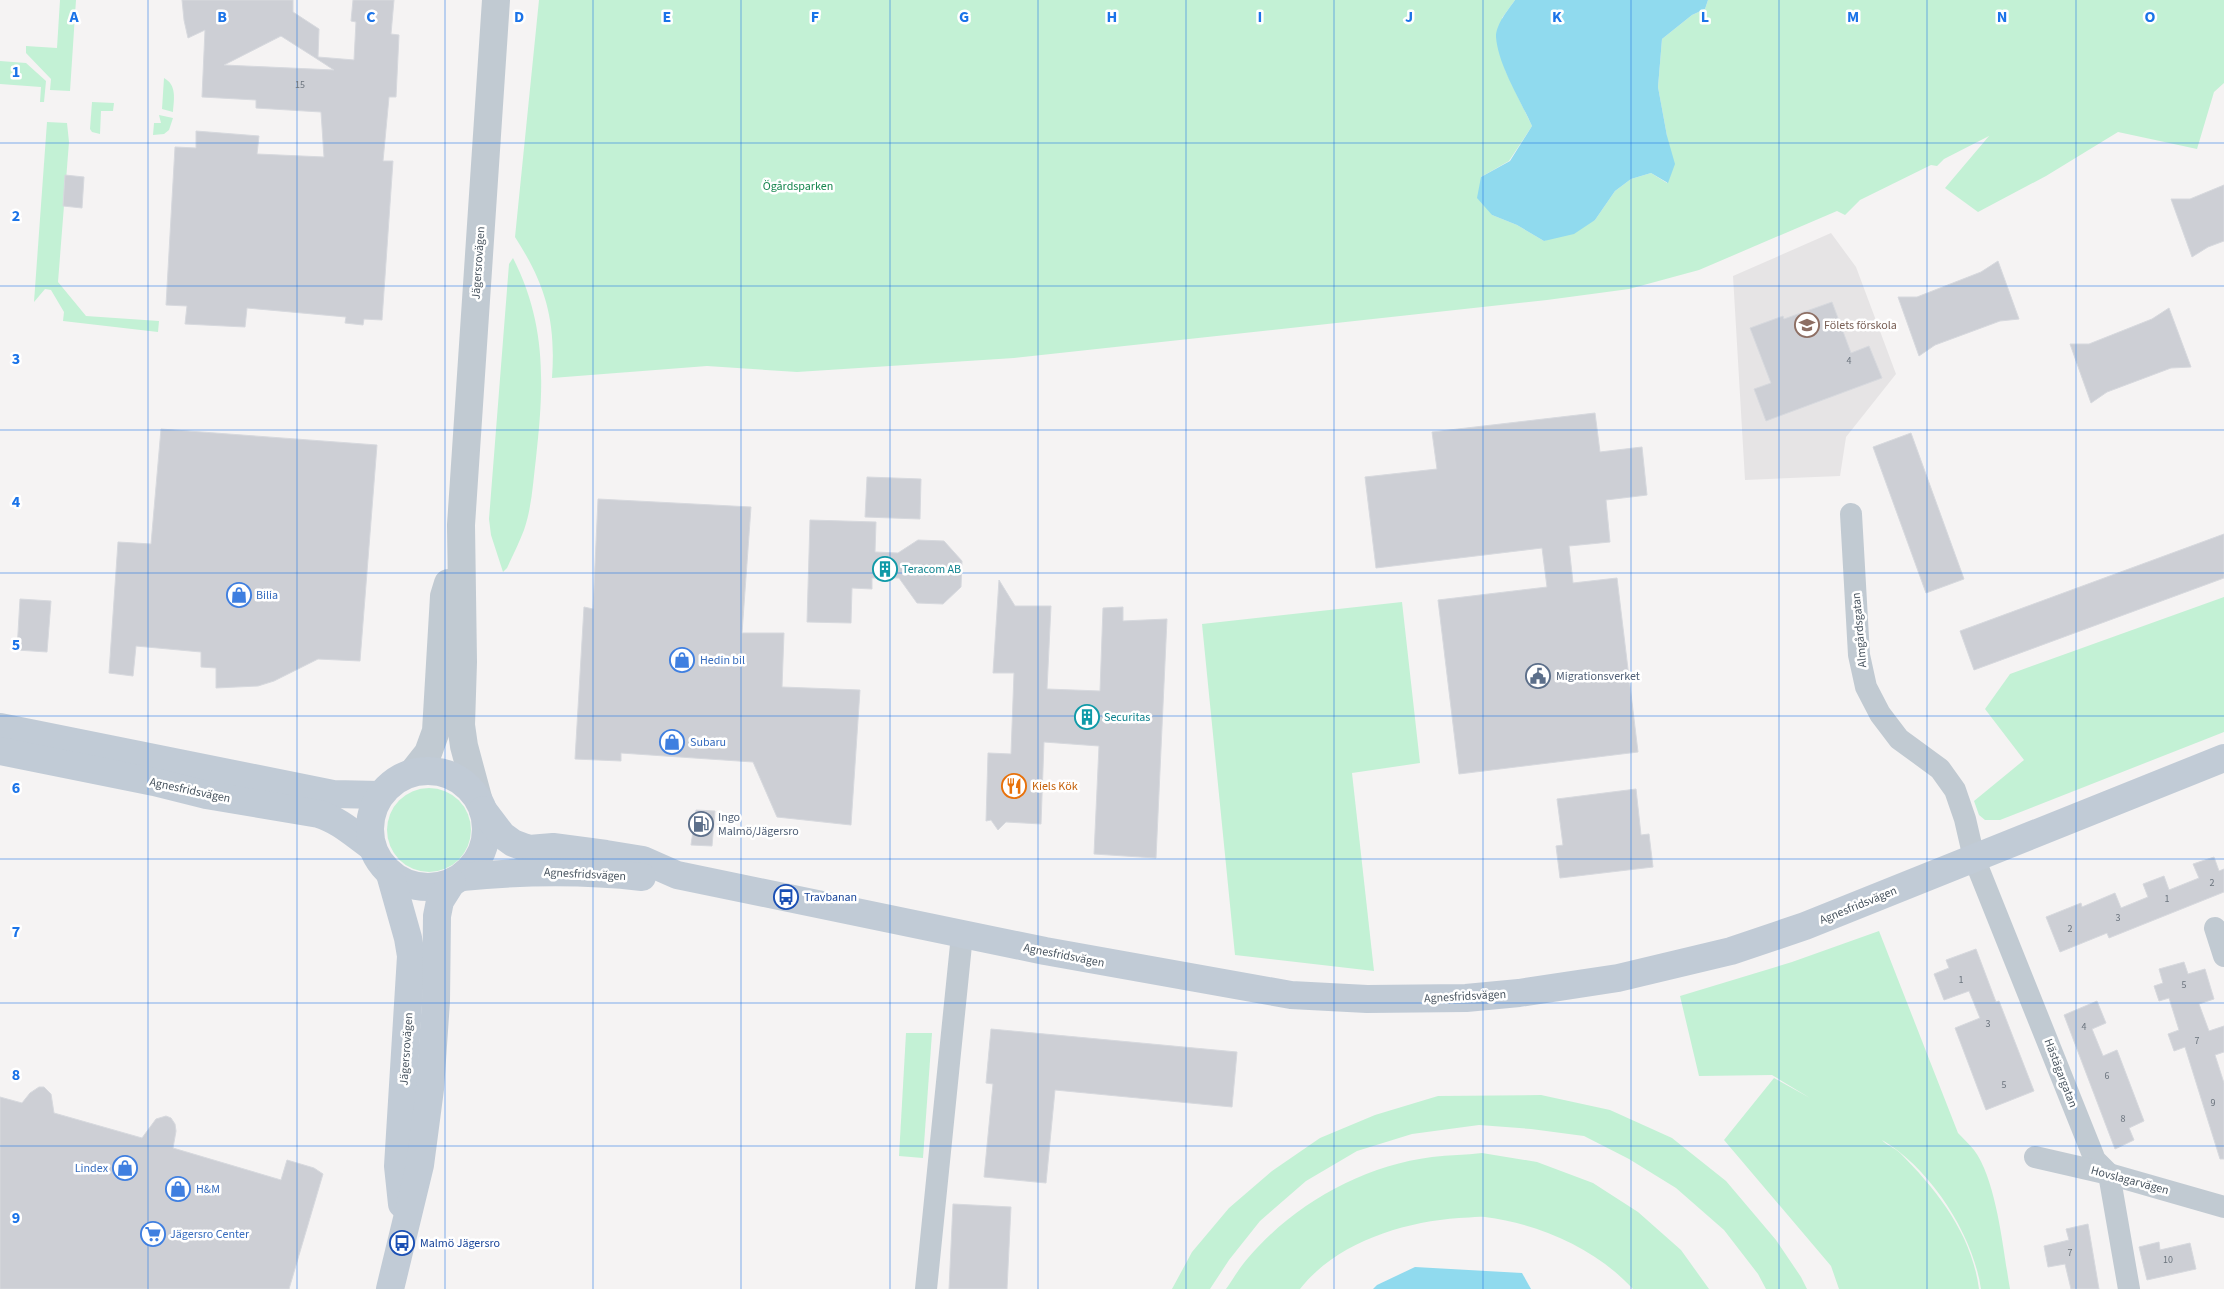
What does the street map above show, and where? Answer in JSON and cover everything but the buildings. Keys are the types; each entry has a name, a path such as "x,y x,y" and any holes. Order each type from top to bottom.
{"main road":[{"name":"Agnesfridsvägen","path":"0,727 332,794 380,795"},
{"name":"Agnesfridsvägen","path":"0,751 154,782 206,795 319,814 343,825 372,847"},
{"name":"Agnesfridsvägen","path":"480,804 502,835 513,843 529,849 553,847 643,860 677,875 962,935 1224,985 1291,995 1367,999 1466,998 1519,993 1618,978 1731,951 1805,926 2224,758"},
{"path":"426,770 450,775 465,784 480,804 486,824 481,854 473,866 457,880 436,887 420,887 404,883 382,866 372,847 369,826 373,809 380,795 389,785 414,772 426,770"},
{"name":"Agnesfridsvägen","path":"457,880 514,872 573,871 644,878 677,875"},
{"name":"Jägersrovägen","path":"390,874 408,938 410,956 398,1166 404,1226"},
{"name":"Jägersrovägen","path":"390,1289 420,1165 430,1089 436,1000 437,916 440,901 457,880"}],"street":[{"name":"Jägersrovägen","path":"480,804 466,752 461,724 463,662 461,525 496,0"},
{"name":"Almgårdsgatan","path":"1851,514 1859,655 1866,687 1880,714 1899,739 1940,769 1955,790 1965,819 1974,858"},
{"name":"Jägersrovägen","path":"414,772 428,753 436,730 444,596 461,525"},
{"name":"Hästägargatan","path":"1974,858 2095,1160 2100,1168 2109,1174"},
{"path":"2215,928 2224,956"},
{"path":"926,1289 962,935"},
{"name":"Hovslagarvägen","path":"2035,1157 2109,1174 2224,1207"},
{"path":"2109,1174 2129,1289"}],"shaded area":[{"name":"Fölets förskola","path":"1831,233 1856,267 1896,374 1846,437 1840,476 1745,480 1733,276"}],"green space":[{"path":"60,0 76,0 70,91 50,90 51,79 26,53 26,46 57,48"},
{"name":"Ögårdsparken","path":"539,0 1515,0 1502,18 1505,70 1532,126 1509,161 1481,177 1492,215 1517,225 1544,241 1595,220 1615,191 1631,179 1651,173 1667,183 1667,136 1658,87 1662,39 1692,15 1705,9 1708,0 2224,0 2224,83 2214,92 2197,149 2118,132 2046,176 1978,212 1945,188 1989,136 1944,159 1937,166 1931,165 1860,200 1845,215 1837,211 1699,270 1629,289 1547,300 1014,358 797,372 707,366 552,378 552,339 547,304 534,271 515,237"},
{"path":"0,61 26,63 46,81 44,102 40,102 41,87 0,84"},
{"path":"164,78 173,88 173,112 162,109"},
{"path":"92,102 114,103 113,111 101,111 100,134 92,132 90,129"},
{"path":"159,115 173,118 169,130 164,134 153,135 154,123 161,123"},
{"path":"47,122 67,123 69,142 58,282 86,316 159,321 158,332 63,321 64,312 51,290 45,289 34,302"},
{"path":"513,258 532,307 537,331 540,356 541,405 529,512 520,540 507,568 503,572 491,535 489,519 509,264"},
{"path":"2224,597 2224,732 2000,820 1985,820 1979,815 1974,801 2024,760 1985,709 2010,674"},
{"path":"1402,602 1420,763 1352,773 1374,971 1235,955 1202,624"},
{"path":"429,788 452,795 464,807 471,830 464,853 452,865 429,872 406,865 394,853 387,830 394,807 406,795"},
{"path":"1879,931 1958,1133 1974,1150 1982,1163 1988,1179 1998,1216 2010,1289 1981,1289 1969,1246 1946,1204 1917,1167 1900,1152 1882,1140 1898,1151 1940,1198 1961,1232 1969,1250 1979,1289 1839,1289 1831,1266 1724,1140 1774,1078 1810,1098 1772,1075 1699,1076 1680,996 1792,962"},
{"path":"906,1033 932,1033 923,1158 899,1156"},
{"path":"1541,1095 1610,1110 1672,1138 1726,1181 1776,1240 1807,1289 1766,1289 1758,1274 1724,1230 1676,1188 1629,1159 1584,1136 1479,1125 1412,1134 1357,1151 1306,1181 1260,1221 1229,1260 1210,1289 1172,1289 1192,1252 1229,1208 1272,1171 1320,1138 1375,1115 1438,1096"},
{"path":"1482,1153 1537,1162 1593,1183 1638,1212 1681,1250 1709,1289 1633,1289 1602,1261 1565,1240 1526,1225 1506,1220 1479,1217 1437,1220 1415,1224 1372,1238 1351,1247 1332,1259 1300,1289 1226,1289 1245,1262 1266,1239 1286,1221 1331,1191 1380,1169 1406,1162 1432,1157"}],"water":[{"path":"1515,0 1708,0 1705,9 1692,15 1662,39 1658,87 1667,136 1675,164 1668,183 1651,173 1631,179 1615,191 1595,220 1574,234 1544,241 1517,225 1492,215 1477,198 1481,177 1510,161 1532,126 1505,71 1496,37 1500,22"},
{"path":"1415,1267 1522,1273 1531,1289 1373,1289 1377,1285"}],"place":[{"name":"Fölets förskola","path":"1807,325"},
{"name":"Teracom AB","path":"885,569"},
{"name":"Bilia","path":"239,595"},
{"name":"Hedin bil","path":"682,660"},
{"name":"Migrationsverket","path":"1538,676"},
{"name":"Securitas","path":"1087,717"},
{"name":"Subaru","path":"672,742"},
{"name":"Kiels Kök","path":"1014,786"},
{"name":"Ingo Malmö/Jägersro","path":"701,824"},
{"name":"Travbanan","path":"786,897"},
{"name":"Lindex","path":"125,1168"},
{"name":"H&M","path":"178,1189"},
{"name":"Jägersro Center","path":"153,1234"},
{"name":"Malmö Jägersro","path":"402,1243"}]}
